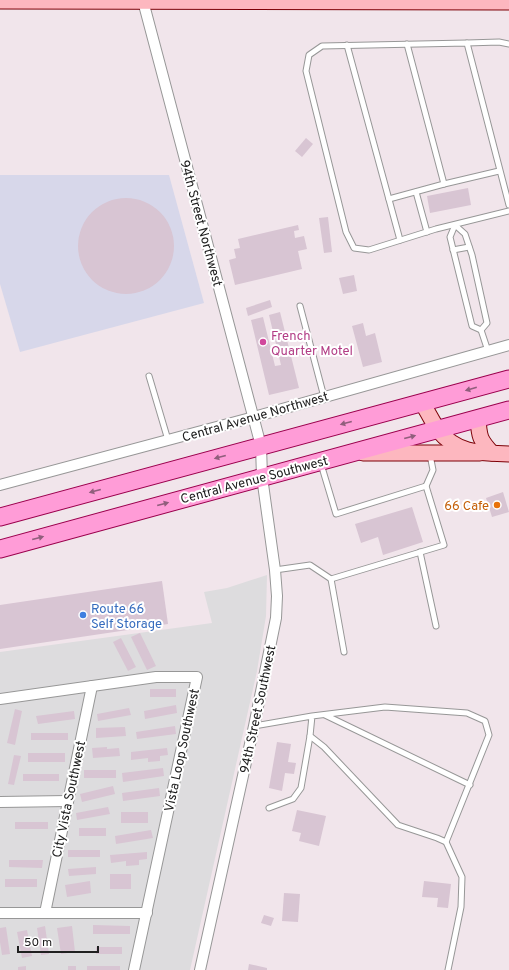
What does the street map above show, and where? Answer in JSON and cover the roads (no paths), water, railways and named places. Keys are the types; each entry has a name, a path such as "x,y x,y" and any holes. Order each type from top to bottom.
{"main road":[{"path":"0,517 509,379"},
{"name":"Central Avenue Southwest","path":"0,548 509,410"}],"street":[{"path":"0,1 509,2"},
{"name":"94th Street Northwest","path":"143,1 261,446"},
{"name":"Central Avenue Northwest","path":"0,485 254,417 509,345"},
{"path":"422,403 438,429 456,446 486,453"},
{"path":"478,418 479,430 486,453"},
{"name":"94th Street Southwest","path":"200,970 254,726 276,618 277,596 275,570 262,477 261,446"},
{"path":"352,453 509,454"},
{"name":"Vista Loop Southwest","path":"0,699 156,677 197,677 134,970"},
{"name":"City Vista Southwest","path":"44,913 92,686"},
{"path":"0,802 68,801"},
{"path":"0,913 147,913"}],"lane":[{"path":"509,44 499,42 322,46 309,55 306,71 346,232 354,248 369,250 427,232 509,211"},
{"path":"466,43 509,205"},
{"path":"407,44 444,184"},
{"path":"347,45 400,240"},
{"path":"389,199 499,171"},
{"path":"416,192 427,232"},
{"path":"455,225 465,234 469,247 487,323 481,330"},
{"path":"455,225 450,237 472,326 481,330 488,351"},
{"path":"453,250 469,247"},
{"path":"300,306 324,397"},
{"path":"149,376 168,440"},
{"path":"331,579 444,545 426,486 433,470 429,453"},
{"path":"320,462 336,514 426,486"},
{"path":"420,552 436,626"},
{"path":"275,570 310,565 331,579 344,652"},
{"path":"254,726 312,716 385,707 467,713 485,721 489,735 446,842"},
{"path":"324,715 470,785"},
{"path":"269,808 293,799 301,788 312,716"},
{"path":"310,736 324,747 398,825 446,842 462,877 461,907 448,970"}],"place":[{"name":"French Quarter Motel","path":"263,342"},
{"name":"66 Cafe","path":"497,505"},
{"name":"Route 66 Self Storage","path":"83,615"}]}
